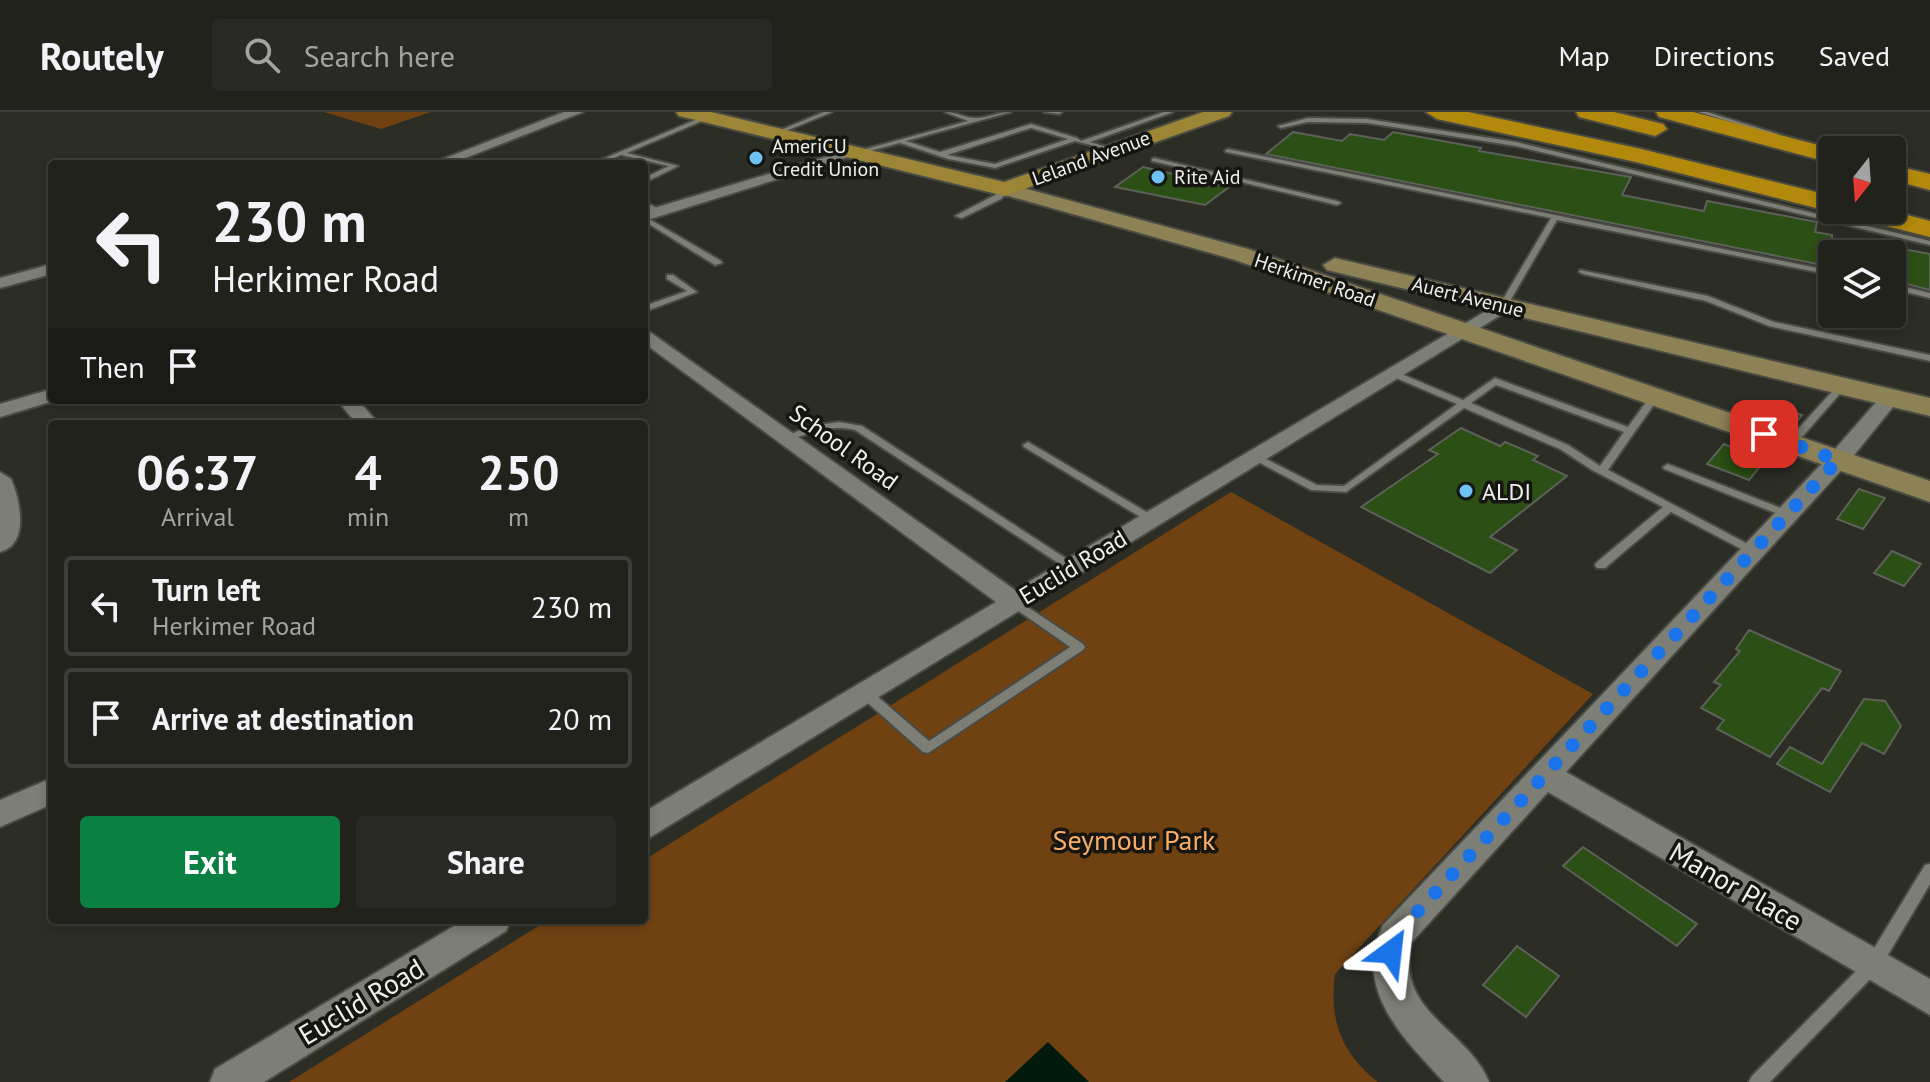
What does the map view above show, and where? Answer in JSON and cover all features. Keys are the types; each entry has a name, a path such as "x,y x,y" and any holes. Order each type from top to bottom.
{"highway":[{"path":"1437,112 1637,155 1818,200"},
{"path":"1540,112 1818,182"},
{"path":"1587,112 1818,170"},
{"path":"1667,112 1818,150"},
{"path":"1906,174 1930,180"},
{"path":"1906,192 1930,198"},
{"path":"1906,205 1930,211"},
{"path":"1906,223 1930,229"}],"main road":[{"name":"Leland Avenue","path":"1005,189 1222,112"},
{"name":"Herkimer Road","path":"697,115 854,153 934,163 1005,189 1192,239 1838,460 1929,488"},
{"name":"Auert Avenue","path":"1005,189 1930,407"}],"street":[{"path":"448,160 576,112"},
{"path":"648,212 854,153"},
{"path":"0,283 48,270"},
{"name":"Euclid Road","path":"648,826 1503,306"},
{"name":"School Road","path":"648,337 1014,602"},
{"path":"0,411 48,396"},
{"path":"1470,1082 1407,1010 1391,984 1391,952 1395,936 1838,460 1891,397"},
{"path":"350,404 364,420"},
{"path":"0,479 8,500 9,521 9,532 0,544"},
{"name":"Manor Place","path":"1543,774 1930,998"},
{"path":"0,814 48,792"},
{"name":"Euclid Road","path":"229,1082 487,924"}],"lane":[{"path":"774,134 829,112"},
{"path":"948,112 975,121"},
{"path":"854,153 1008,112"},
{"path":"1047,112 1059,112"},
{"path":"934,163 950,158 995,166 1170,112"},
{"path":"1701,112 1818,150"},
{"path":"604,160 697,115"},
{"path":"1281,126 1308,120 1352,120 1516,144 1930,243"},
{"path":"934,163 1031,126 1112,150"},
{"path":"1131,126 1158,134"},
{"path":"903,142 934,163"},
{"path":"1228,151 1818,270"},
{"path":"621,153 675,166 648,179"},
{"path":"934,163 950,158"},
{"path":"1154,160 1337,203"},
{"path":"959,216 979,209 1005,189"},
{"path":"648,213 718,263"},
{"path":"1503,306 1555,217"},
{"path":"1583,272 1702,297 1772,324 1930,358"},
{"path":"648,308 693,292 670,277"},
{"path":"1906,290 1930,296"},
{"path":"1392,373 1564,447 1602,471 1753,550"},
{"path":"1254,457 1315,488 1346,489 1495,381 1630,431"},
{"path":"1791,443 1842,386"},
{"path":"1602,471 1655,396"},
{"path":"787,438 817,425 841,423 858,428 1073,567"},
{"path":"1028,445 1151,519"},
{"path":"1668,467 1787,514"},
{"path":"1601,565 1670,507"},
{"path":"865,693 928,748 1079,647 1014,602"},
{"path":"1758,1082 1873,965 1930,870"}],"green space":[{"path":"324,112 431,112 381,129"},
{"name":"Seymour Park","path":"1231,492 1593,694 1335,974 1334,1006 1340,1034 1355,1059 1378,1082 289,1082 542,924 648,924 648,857"}],"shaded area":[{"path":"1048,1042 1089,1082 1005,1082"}],"building":[{"path":"1293,132 1342,141 1350,134 1384,140 1393,132 1481,148 1479,151 1631,177 1622,195 1704,211 1707,201 1817,222 1815,232 1832,235 1832,240 1818,240 1818,264 1266,154"},
{"name":"Rite Aid","path":"1143,167 1229,187 1205,205 1115,187"},
{"path":"1906,250 1930,254 1930,290 1906,284"},
{"path":"1777,407 1802,415 1790,430 1760,420 1769,410"},
{"name":"ALDI","path":"1461,428 1500,446 1505,442 1538,456 1533,460 1567,476 1490,537 1517,550 1490,573 1361,507 1438,454 1429,450"},
{"path":"1743,440 1773,451 1749,480 1707,464 1724,444 1736,449"},
{"path":"1859,489 1885,498 1863,529 1837,519"},
{"path":"1892,551 1921,564 1904,586 1874,573"},
{"path":"1749,630 1841,671 1829,691 1822,688 1770,757 1717,729 1724,720 1701,708 1721,685 1714,682 1740,651 1736,649"},
{"path":"1864,699 1885,701 1901,726 1884,754 1862,743 1830,792 1777,764 1790,747 1822,764"},
{"path":"1583,847 1697,924 1677,946 1563,866"},
{"path":"1517,946 1559,976 1526,1017 1483,985"}],"place":[{"name":"AmeriCU Credit Union","path":"756,158"},
{"name":"Rite Aid","path":"1158,177"},
{"name":"ALDI","path":"1466,491"}],"route":[{"path":"1391,952 1395,936 1838,460 1764,434"}]}
